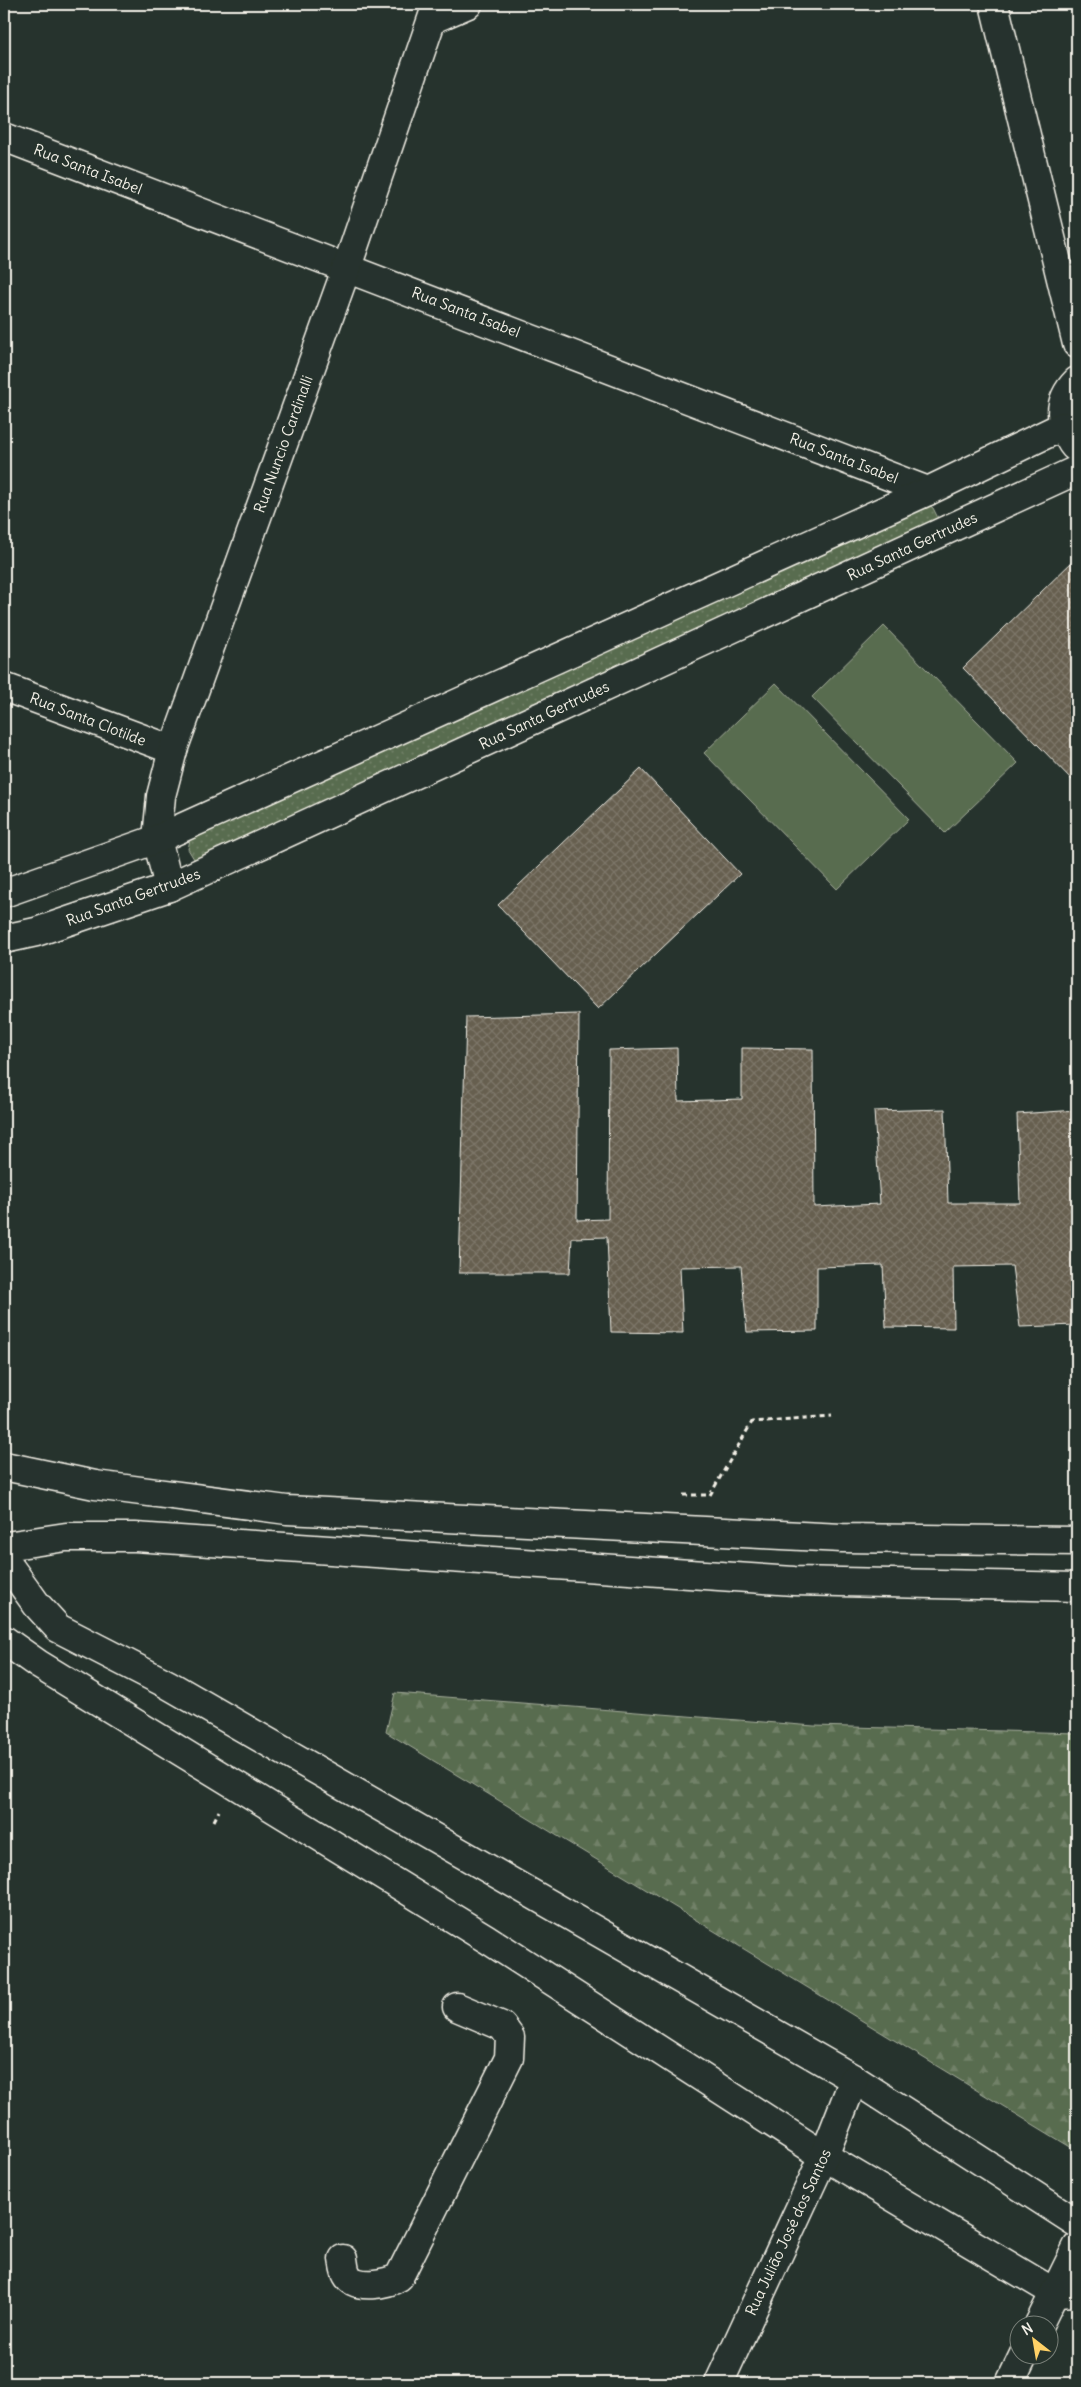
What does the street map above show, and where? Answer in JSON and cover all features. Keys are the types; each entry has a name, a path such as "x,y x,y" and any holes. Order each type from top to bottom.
{"street":[{"path":"435,11 468,4"},
{"path":"994,4 1077,344"},
{"name":"Rua Nuncio Cardinalli","path":"169,887 157,839 161,796 173,750 347,266 435,11"},
{"name":"Rua Santa Isabel","path":"4,137 347,266 928,490"},
{"path":"4,893 157,839 928,490 1070,437 1061,407 1068,389 1077,381"},
{"name":"Rua Santa Gertrudes","path":"4,939 36,932 169,887 1077,470"},
{"name":"Rua Santa Clotilde","path":"4,687 173,750"},
{"path":"4,1466 95,1485 287,1510 842,1538 1077,1541"},
{"path":"1077,1587 794,1581 135,1537 66,1537 4,1548 37,1605 58,1628 167,1684 854,2079 1077,2223"},
{"path":"4,1640 47,1669 487,1939 824,2156 1066,2292"},
{"path":"343,2259 347,2276 356,2283 387,2284 399,2277 509,2058 510,2037 502,2026 457,2007"},
{"name":"Rua Julião José dos Santos","path":"719,2383 824,2156 854,2079"},
{"path":"1047,2314 1066,2292 1077,2247"},
{"path":"1010,2383 1019,2364"}],"path":[{"path":"681,1495 710,1495 752,1422 832,1416"}],"green space":[{"path":"926,503 933,508 938,518 935,526 206,861 194,859 188,849 191,835"},
{"path":"884,626 1018,763 945,833 812,697"},
{"path":"776,683 909,819 837,889 704,753"},
{"path":"395,1693 814,1726 1077,1733 1077,2151 386,1732"}],"building":[{"path":"1077,557 1077,785 963,668"},
{"path":"641,769 740,874 598,1009 498,905"},
{"path":"579,1014 577,1220 608,1219 609,1050 677,1048 678,1101 742,1099 742,1048 813,1049 814,1207 880,1204 874,1111 945,1109 948,1203 1020,1203 1017,1114 1077,1110 1077,1325 1020,1327 1012,1266 953,1267 954,1328 886,1327 883,1265 817,1267 817,1331 747,1332 741,1266 680,1267 683,1333 611,1332 607,1237 572,1238 570,1273 459,1273 466,1017"}]}
